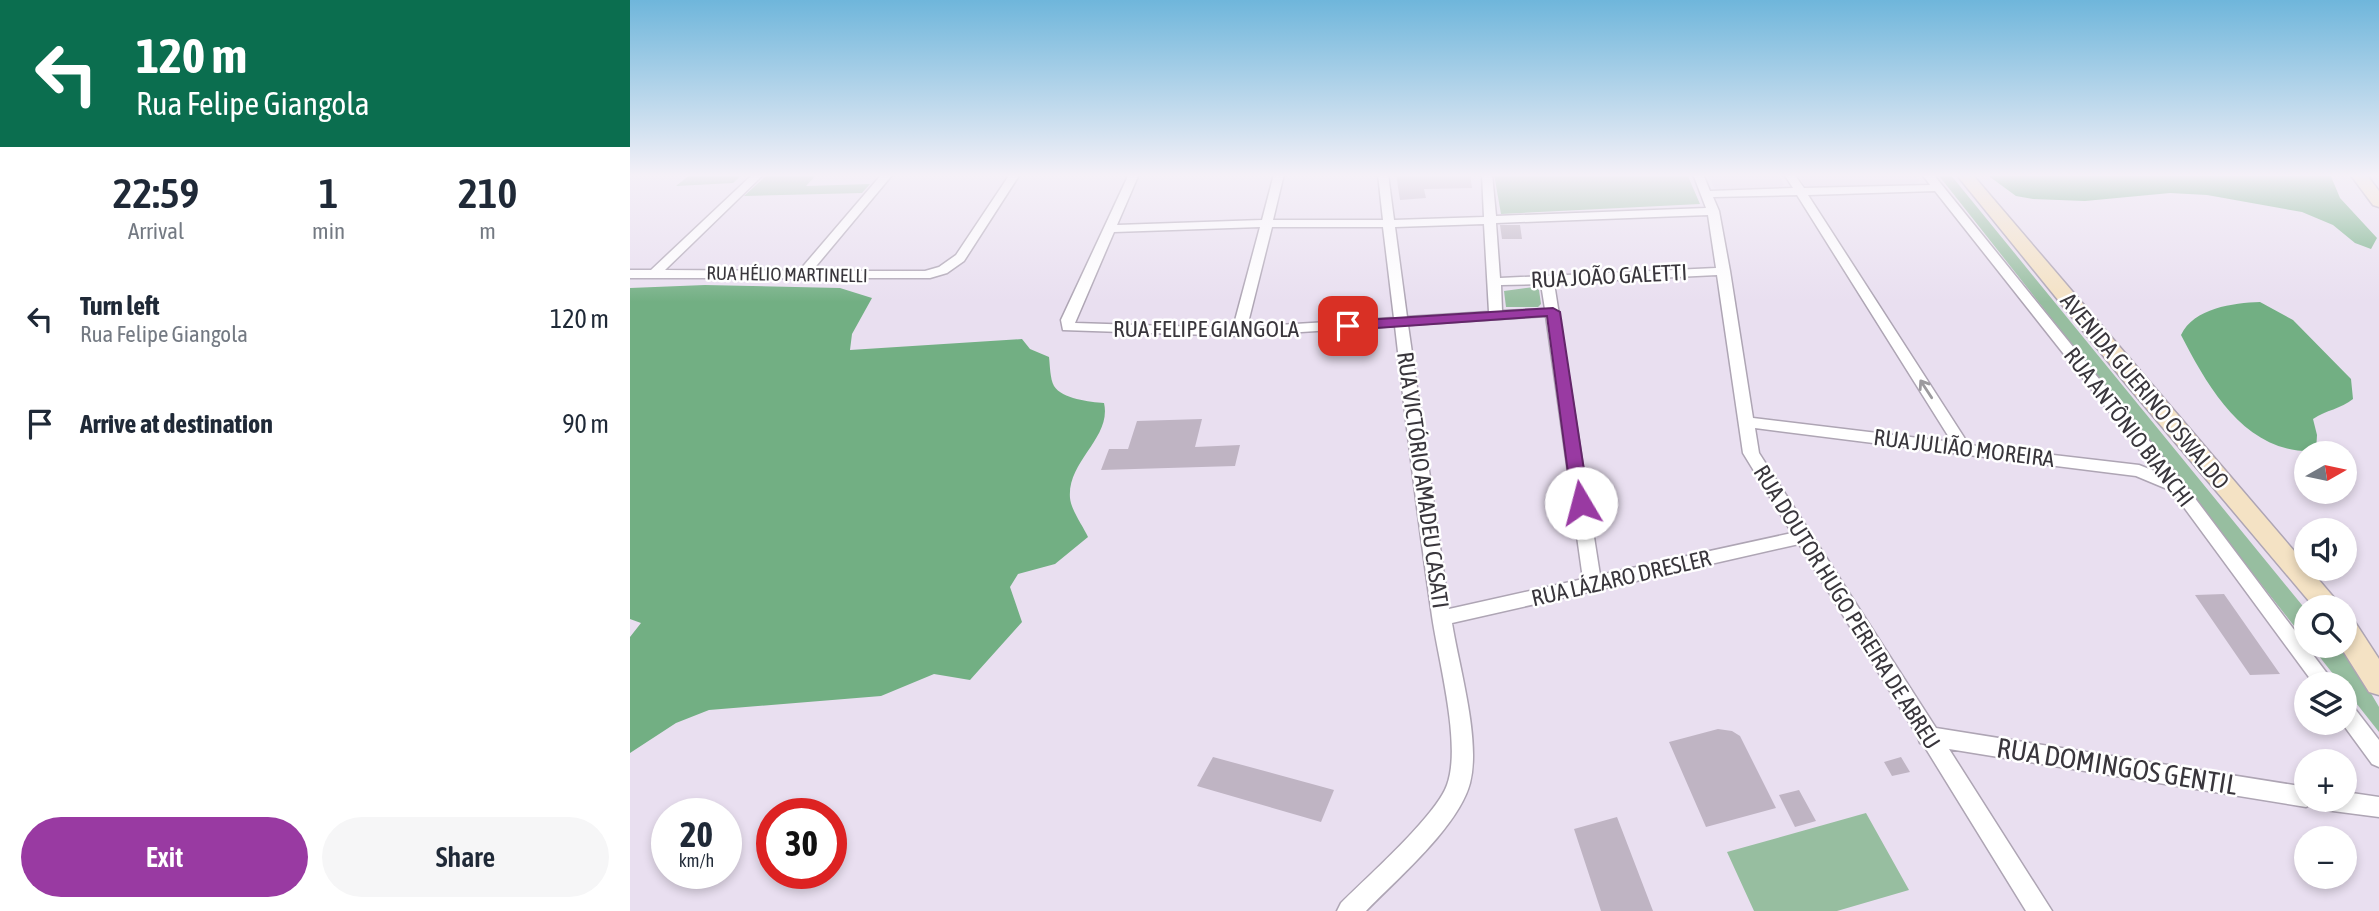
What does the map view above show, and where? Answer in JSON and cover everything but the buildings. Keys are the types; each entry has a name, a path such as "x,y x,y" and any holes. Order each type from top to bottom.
{"street":[{"path":"655,273 714,217"},
{"path":"804,273 852,217"},
{"name":"RUA HÉLIO MARTINELLI","path":"630,274 804,273 912,277 943,270 960,258 987,217"},
{"path":"1115,217 1109,229 1267,223 1389,224 1535,217"},
{"path":"1238,332 1269,217"},
{"name":"RUA VICTÓRIO AMADEU CASATI","path":"1349,911 1444,809 1459,784 1455,702 1441,618 1388,217"},
{"path":"1490,217 1496,314"},
{"name":"RUA DOUTOR HUGO PEREIRA DE ABREU","path":"1713,217 1754,459 2040,911"},
{"path":"1816,217 1963,447"},
{"name":"RUA ANTÔNIO BIANCHI","path":"1961,217 2179,489 2316,672"},
{"name":"AVENIDA GUERINO OSWALDO","path":"1999,217 2138,385 2319,595"},
{"name":"RUA FELIPE GIANGOLA","path":"1109,229 1068,327 1238,332 1553,312"},
{"name":"RUA JOÃO GALETTI","path":"1493,282 1724,271"},
{"path":"1547,279 1593,585"},
{"name":"RUA JULIÃO MOREIRA","path":"1746,422 2139,471 2179,489"},
{"name":"RUA LÁZARO DRESLER","path":"1441,618 1801,537"},
{"path":"2357,632 2379,650"},
{"path":"2357,649 2379,683"},
{"path":"2357,727 2379,757"},
{"name":"RUA DOMINGOS GENTIL","path":"1927,736 2294,795"},
{"path":"2357,804 2379,807"}],"green space":[{"path":"1971,217 1985,217 2294,595 2294,626"},
{"path":"2313,217 2357,217 2377,238 2371,249 2355,243 2333,225"},
{"path":"705,285 840,288 872,298 852,334 850,350 1022,339 1030,349 1049,357 1054,386 1063,394 1104,403 1102,427 1075,472 1071,485 1071,503 1088,537 1055,564 1018,574 1010,587 1022,622 970,680 934,674 881,696 709,710 676,723 630,753 630,637 641,623 630,619 630,288"},
{"path":"1534,287 1539,290 1541,304 1538,307 1506,307 1504,291"},
{"path":"2260,302 2293,320 2351,379 2353,399 2313,419 2317,441 2294,441 2294,449 2269,442 2233,415 2204,376 2181,335 2187,326 2205,313 2238,304"},
{"path":"2320,658 2350,658 2379,707 2379,732 2357,704 2357,672 2332,672"},
{"path":"1866,813 1909,890 1837,911 1754,911 1727,852"}],"route":[{"path":"1348,326 1553,312 1581,503"}]}
